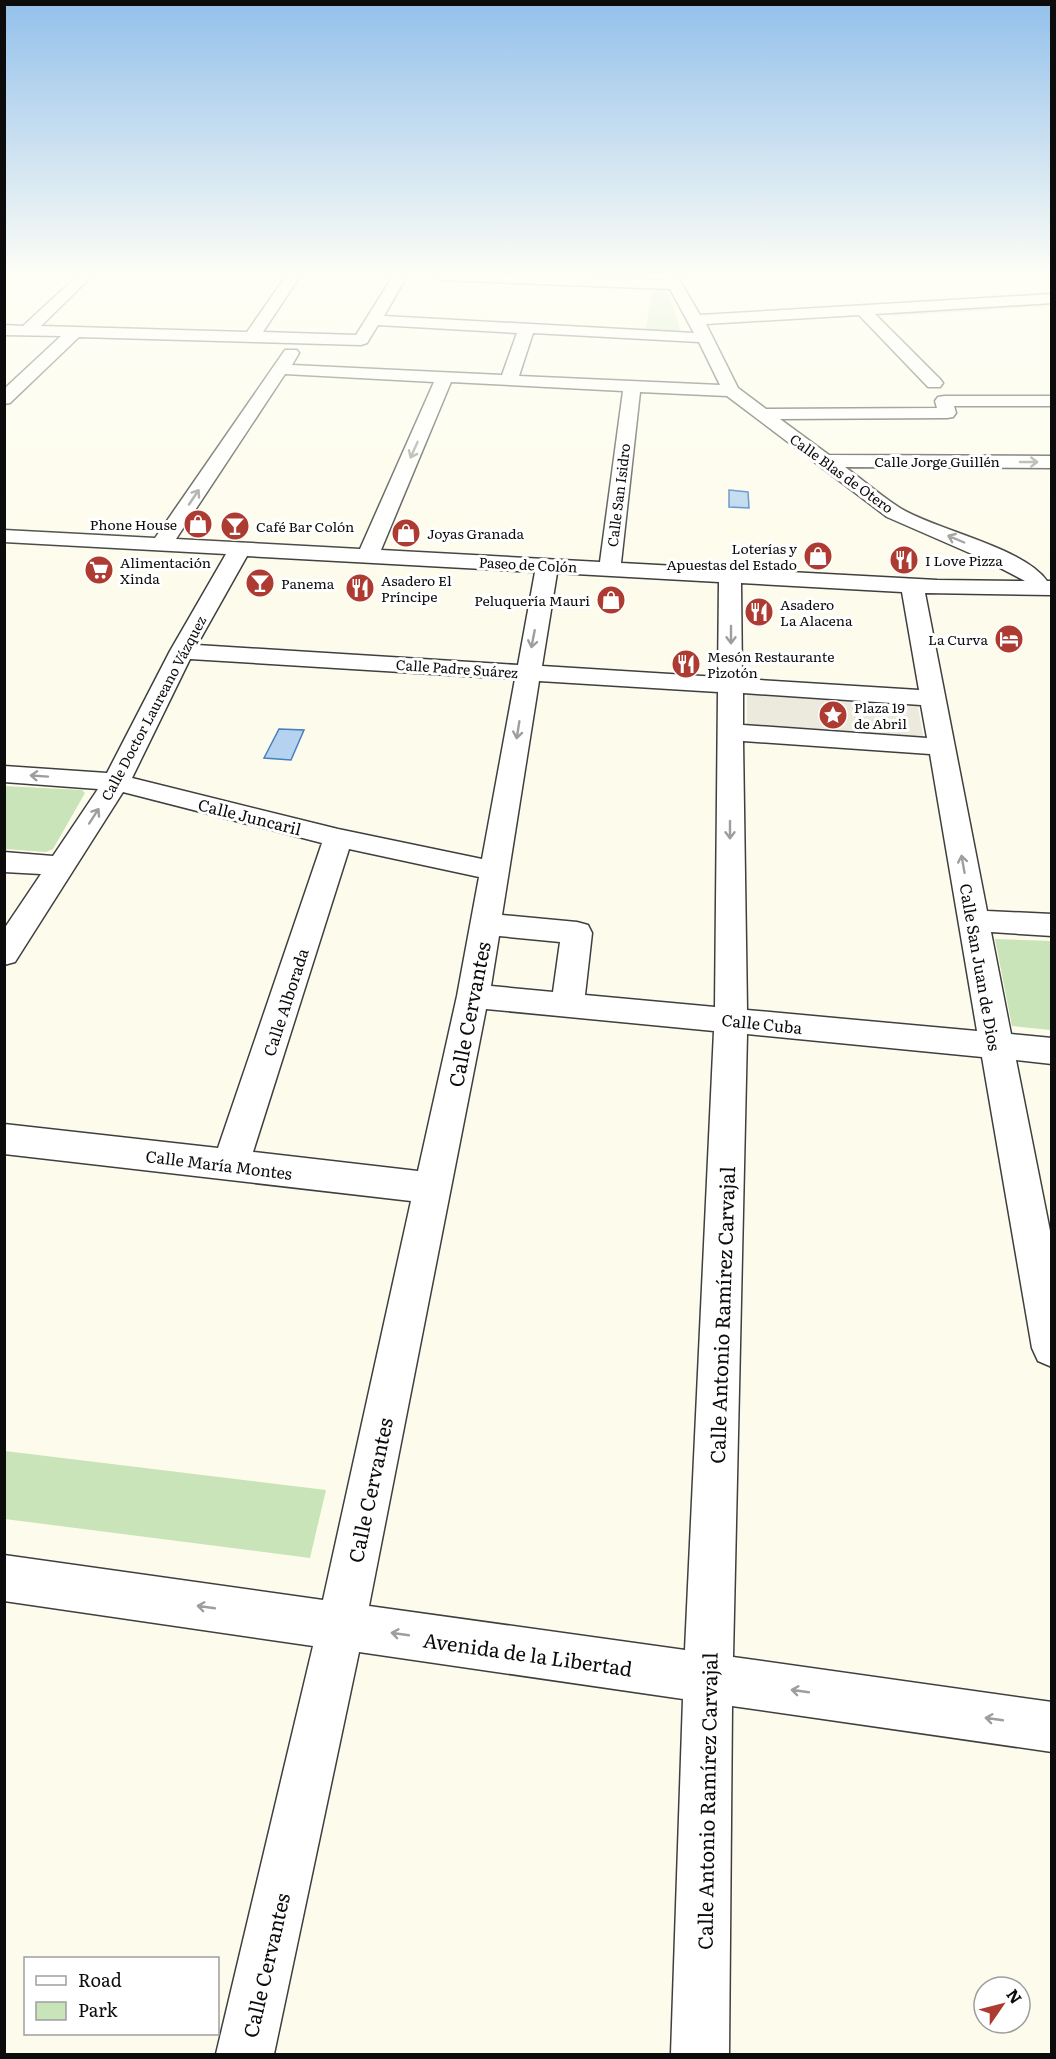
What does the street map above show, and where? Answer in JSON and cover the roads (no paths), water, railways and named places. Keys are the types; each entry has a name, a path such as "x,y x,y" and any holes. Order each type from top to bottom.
{"street":[{"path":"4,399 33,372"},
{"path":"161,545 277,372"},
{"path":"343,372 731,391"},
{"path":"509,380 512,372"},
{"name":"Calle Blas de Otero","path":"722,372 731,391 894,513 998,557 1032,575 1046,588"},
{"path":"923,372 934,383"},
{"path":"368,556 446,377"},
{"name":"Calle San Isidro","path":"610,569 632,386"},
{"path":"762,414 947,414 944,401 1052,401"},
{"name":"Calle Jorge Guillén","path":"823,461 1052,462"},
{"name":"Paseo de Colón","path":"4,536 730,576 912,585 1046,588"},
{"name":"Calle Doctor Laureano Vázquez","path":"4,954 116,782 182,651 239,550"},
{"name":"Calle Cervantes","path":"245,2055 341,1626 473,996 547,565"},
{"name":"Calle Antonio Ramírez Carvajal","path":"700,2055 708,1678 731,1020 730,576"},
{"name":"Calle San Juan de Dios","path":"912,585 995,1046 1049,1325"},
{"name":"Calle Padre Suárez","path":"182,651 731,686"},
{"path":"731,686 934,698"},
{"path":"730,732 941,747"},
{"name":"Calle Juncaril","path":"4,774 116,782 338,838 495,871"},
{"name":"Calle Alborada","path":"231,1165 338,838"},
{"path":"4,862 62,866"},
{"path":"974,921 1052,924"},
{"name":"Calle Cervantes","path":"485,924 577,933 567,1005"},
{"name":"Calle Cuba","path":"473,996 1052,1051"},
{"name":"Calle María Montes","path":"4,1139 433,1188"},
{"name":"Avenida de la Libertad","path":"4,1578 1052,1727"}],"water":[{"path":"729,490 748,492 749,508 729,507"},
{"path":"279,729 304,730 291,760 264,758"}],"place":[{"name":"Phone House","path":"198,524"},
{"name":"Café Bar Colón","path":"235,526"},
{"name":"Joyas Granada","path":"406,533"},
{"name":"Loterías y Apuestas del Estado","path":"818,556"},
{"name":"I Love Pizza","path":"904,560"},
{"name":"Alimentación Xinda","path":"99,570"},
{"name":"Panema","path":"260,583"},
{"name":"Asadero El Príncipe","path":"360,588"},
{"name":"Peluquería Mauri","path":"611,600"},
{"name":"Asadero La Alacena","path":"759,612"},
{"name":"La Curva","path":"1009,639"},
{"name":"Mesón Restaurante Pizotón","path":"686,664"},
{"name":"Plaza 19 de Abril","path":"833,715"}]}
